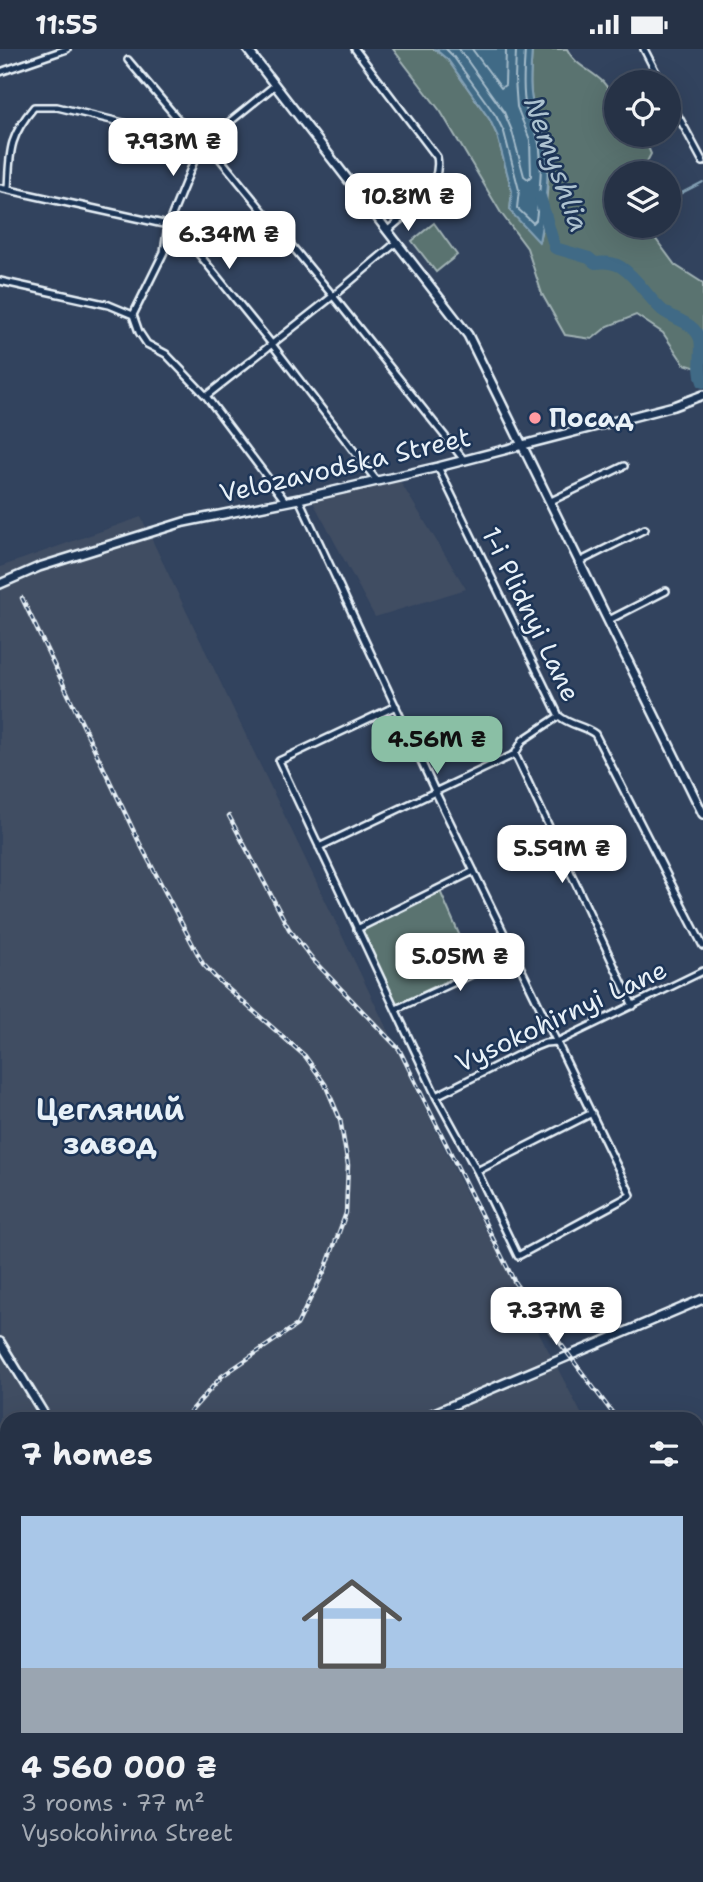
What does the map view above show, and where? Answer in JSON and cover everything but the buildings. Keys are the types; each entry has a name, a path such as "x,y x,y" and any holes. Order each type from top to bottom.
{"street":[{"path":"0,72 67,49"},
{"path":"247,49 468,335 703,814"},
{"path":"355,49 437,157 439,168 435,183 388,230"},
{"path":"644,49 655,70"},
{"path":"128,60 200,146"},
{"path":"274,86 200,146 168,225 164,252 133,315 139,333 147,344 166,354 206,396 286,502"},
{"path":"8,189 10,148 22,121 34,107 57,107 174,135 217,155 464,460"},
{"path":"681,121 703,162"},
{"path":"0,188 168,225 190,243 377,481"},
{"path":"206,396 397,242"},
{"path":"0,281 109,305 133,315"},
{"name":"Velozavodska Street","path":"0,584 39,567 184,522 438,467 689,401 703,395"},
{"path":"551,501 624,466"},
{"name":"1-i Plidnyi Lane","path":"438,467 559,716 569,724 586,727 596,734 703,946"},
{"path":"299,499 396,706 435,791 631,1195 518,1255 436,1096 279,761 396,706"},
{"path":"581,561 645,529"},
{"path":"609,620 666,591"},
{"path":"319,846 515,754 523,740 559,716"},
{"path":"515,754 633,1006"},
{"path":"357,929 474,871"},
{"path":"396,1009 514,955"},
{"name":"Vysokohirnyi Lane","path":"436,1096 530,1049 557,1042 703,971"},
{"path":"477,1171 592,1113"},
{"path":"437,1412 703,1299"},
{"path":"0,1342 43,1412"}],"shaded area":[{"path":"398,478 466,589 375,617 312,500"},
{"path":"141,517 460,1181 580,1412 0,1412 0,567"}],"green space":[{"path":"393,49 435,49 448,60 490,120 497,135 512,191 510,211 539,241 546,204 548,164 544,135 531,94 532,49 567,49 578,63 603,82 604,147 648,147 651,154 647,161 604,161 604,238 655,238 675,265 703,283 703,370 684,364 663,333 636,315 608,326 592,339 565,335 542,294 527,248 501,213 441,112"},
{"path":"434,223 457,255 436,272 412,241"},
{"path":"440,891 474,968 400,1003 395,1002 362,933 364,929"}],"water":[{"path":"435,49 532,49 532,101 547,152 545,203 539,242 510,211 512,191 497,135 490,120 448,60"}],"waterway":[{"path":"681,193 703,182"},
{"name":"Nemyshlia","path":"540,197 555,248 589,258 595,263 621,267 662,310 697,333 700,339 700,371 703,382"}],"railway":[{"path":"22,598 139,842 203,964 305,1056 325,1084 340,1119 348,1165 346,1213 325,1270 297,1325 222,1376 190,1412"},
{"path":"229,816 289,929 314,961 399,1049 515,1283 612,1412"}],"place":[{"name":"Посад","path":"535,418"}],"district":[{"name":"Цегляний завод","path":"110,1128"}]}
